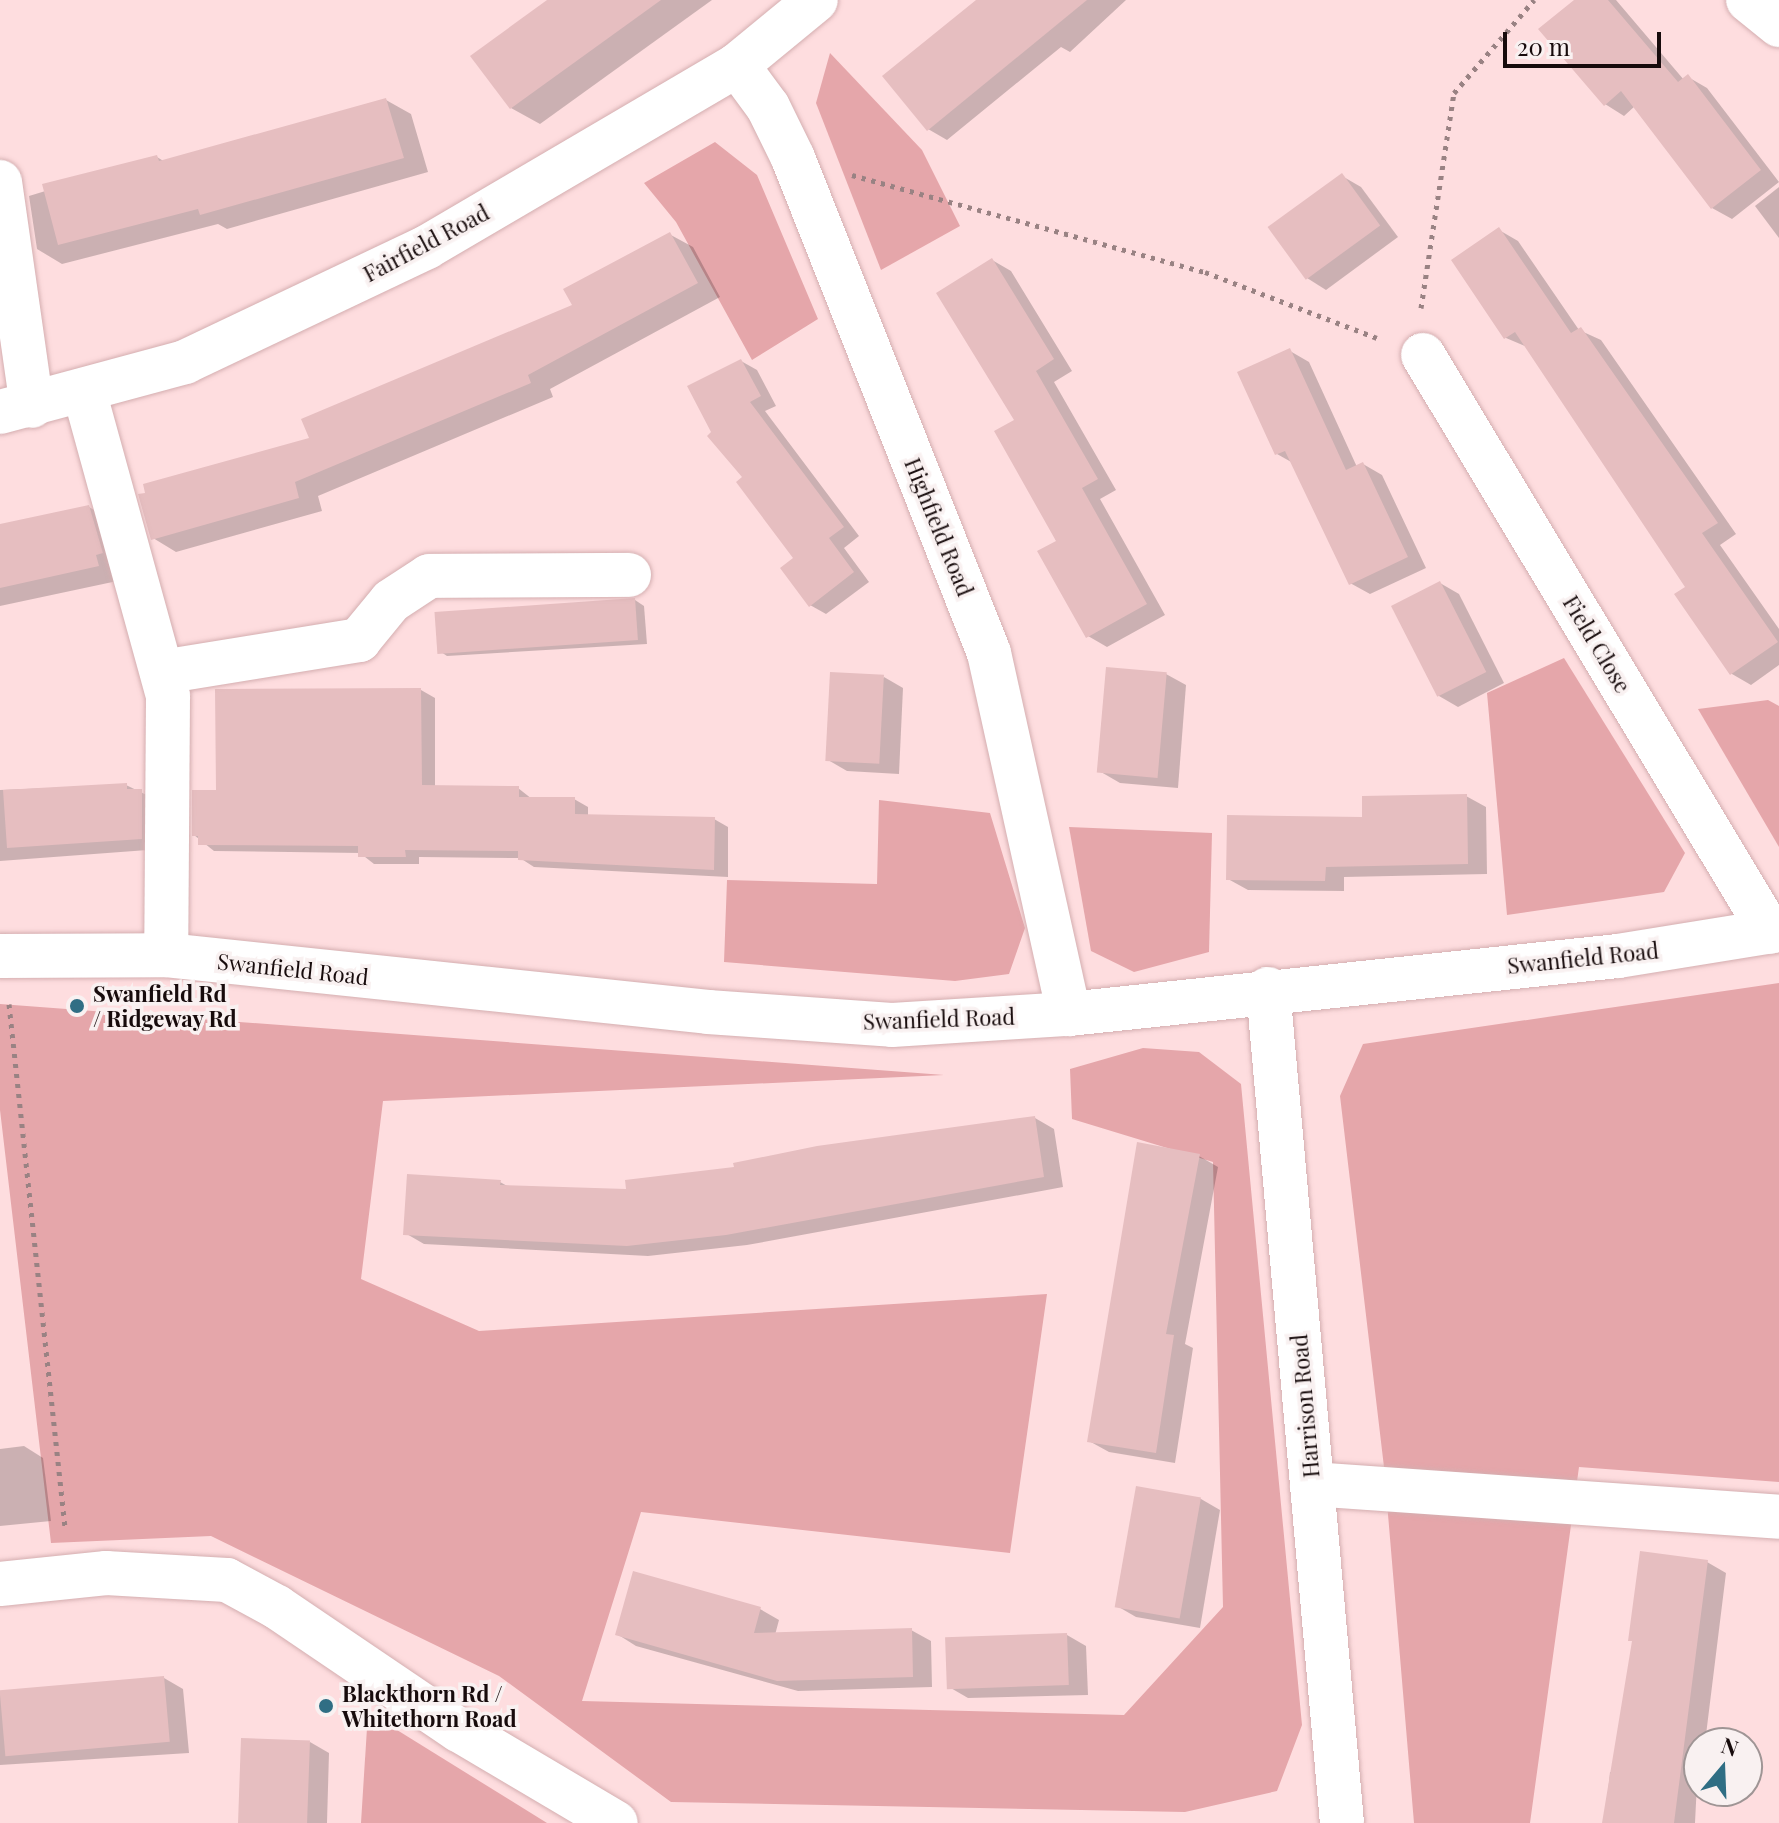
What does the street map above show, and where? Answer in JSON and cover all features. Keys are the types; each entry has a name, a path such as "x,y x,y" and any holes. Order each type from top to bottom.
{"street":[{"name":"Fairfield Road","path":"16,409 185,362 427,247 737,65 816,0"},
{"path":"1748,0 1779,25"},
{"name":"Highfield Road","path":"737,65 768,107 793,158 989,653 1069,1014"},
{"path":"0,182 16,409"},
{"name":"Field Close","path":"1423,355 1775,931"},
{"path":"84,391 168,696 166,955"},
{"path":"162,672 359,640 391,601 429,576 629,575"},
{"name":"Swanfield Road","path":"2,956 166,955 708,1012 892,1025 1069,1014 1268,989 1618,956 1775,931"},
{"name":"Harrison Road","path":"1268,989 1342,1823"},
{"path":"1312,1484 1779,1517"},
{"path":"0,1584 106,1573 227,1580 277,1607 459,1730 616,1823"}],"path":[{"path":"1423,355 1416,337 1454,93 1534,0"},
{"path":"793,158 1205,272 1423,355"},
{"path":"2,956 70,1577"}],"shaded area":[{"path":"830,53 922,150 960,226 881,270 816,103"},
{"path":"715,142 757,175 818,319 752,360 676,222 644,183"},
{"path":"1564,658 1685,853 1664,892 1507,915 1487,693"},
{"path":"1768,700 1779,706 1779,847 1698,709"},
{"path":"879,800 990,813 1025,928 1009,974 955,981 724,962 727,880 877,884"},
{"path":"1069,827 1212,833 1209,952 1134,972 1091,951"},
{"path":"1779,983 1779,1482 1579,1467 1530,1823 1414,1823 1384,1467 1340,1096 1363,1044"},
{"path":"0,1004 944,1075 383,1101 361,1279 479,1331 1047,1294 1010,1553 641,1512 582,1701 1124,1715 1223,1607 1213,1162 1072,1119 1070,1069 1143,1048 1199,1052 1241,1084 1302,1725 1277,1791 1185,1812 671,1802 499,1676 211,1536 51,1543 0,1110"},
{"path":"368,1712 547,1823 361,1823"}],"building":[{"path":"547,0 661,0 510,109 470,56"},
{"path":"976,0 1087,0 927,131 882,76"},
{"path":"1574,0 1608,0 1678,82 1688,74 1761,170 1711,209 1621,91 1604,106 1538,29"},
{"path":"386,98 404,158 200,215 198,209 58,245 42,184 157,155 159,161"},
{"path":"1342,173 1380,226 1306,280 1268,227"},
{"path":"1499,227 1571,333 1581,327 1718,523 1702,533 1778,642 1730,675 1674,594 1685,587 1515,332 1504,339 1451,260"},
{"path":"670,232 698,283 528,375 531,383 295,482 299,498 151,540 138,494 145,493 143,484 309,438 301,419 572,305 563,289"},
{"path":"992,258 1054,359 1036,371 1098,479 1082,488 1147,604 1086,638 1037,551 1056,541 994,431 1014,420 936,293"},
{"path":"1290,348 1346,470 1363,462 1408,557 1349,585 1285,451 1275,455 1237,372"},
{"path":"741,359 761,396 750,402 844,527 829,538 854,572 809,607 780,568 793,558 736,482 742,477 707,436 711,432 687,386"},
{"path":"89,505 103,553 96,555 99,566 0,588 0,524"},
{"path":"1440,581 1486,672 1437,697 1391,606"},
{"path":"635,598 638,640 437,654 434,612"},
{"path":"1106,667 1167,672 1158,778 1097,773"},
{"path":"830,672 884,675 879,764 825,761"},
{"path":"421,688 422,785 519,786 519,797 575,797 575,814 715,817 714,870 518,860 518,851 405,850 406,857 358,857 358,846 198,845 198,836 192,836 192,790 216,790 215,689"},
{"path":"127,783 127,789 142,789 142,839 7,848 3,790"},
{"path":"1467,794 1468,864 1326,867 1325,881 1226,880 1227,815 1362,817 1362,796"},
{"path":"1035,1116 1044,1177 726,1235 627,1246 403,1235 407,1174 501,1180 500,1185 626,1189 625,1180 734,1167 733,1163 817,1146"},
{"path":"1137,1142 1200,1154 1166,1334 1174,1335 1156,1453 1087,1442"},
{"path":"1136,1486 1201,1497 1180,1619 1115,1607"},
{"path":"1640,1551 1708,1560 1686,1727 1683,1727 1683,1753 1674,1823 1602,1823 1632,1641 1628,1641"},
{"path":"633,1571 761,1607 754,1633 912,1628 913,1677 777,1681 615,1635"},
{"path":"1067,1633 1069,1685 947,1689 945,1637"},
{"path":"164,1676 170,1742 5,1756 0,1690"},
{"path":"241,1738 310,1740 307,1823 238,1823"}],"place":[{"name":"Swanfield Rd / Ridgeway Rd","path":"77,1006"},
{"name":"Blackthorn Rd / Whitethorn Road","path":"326,1706"}]}
